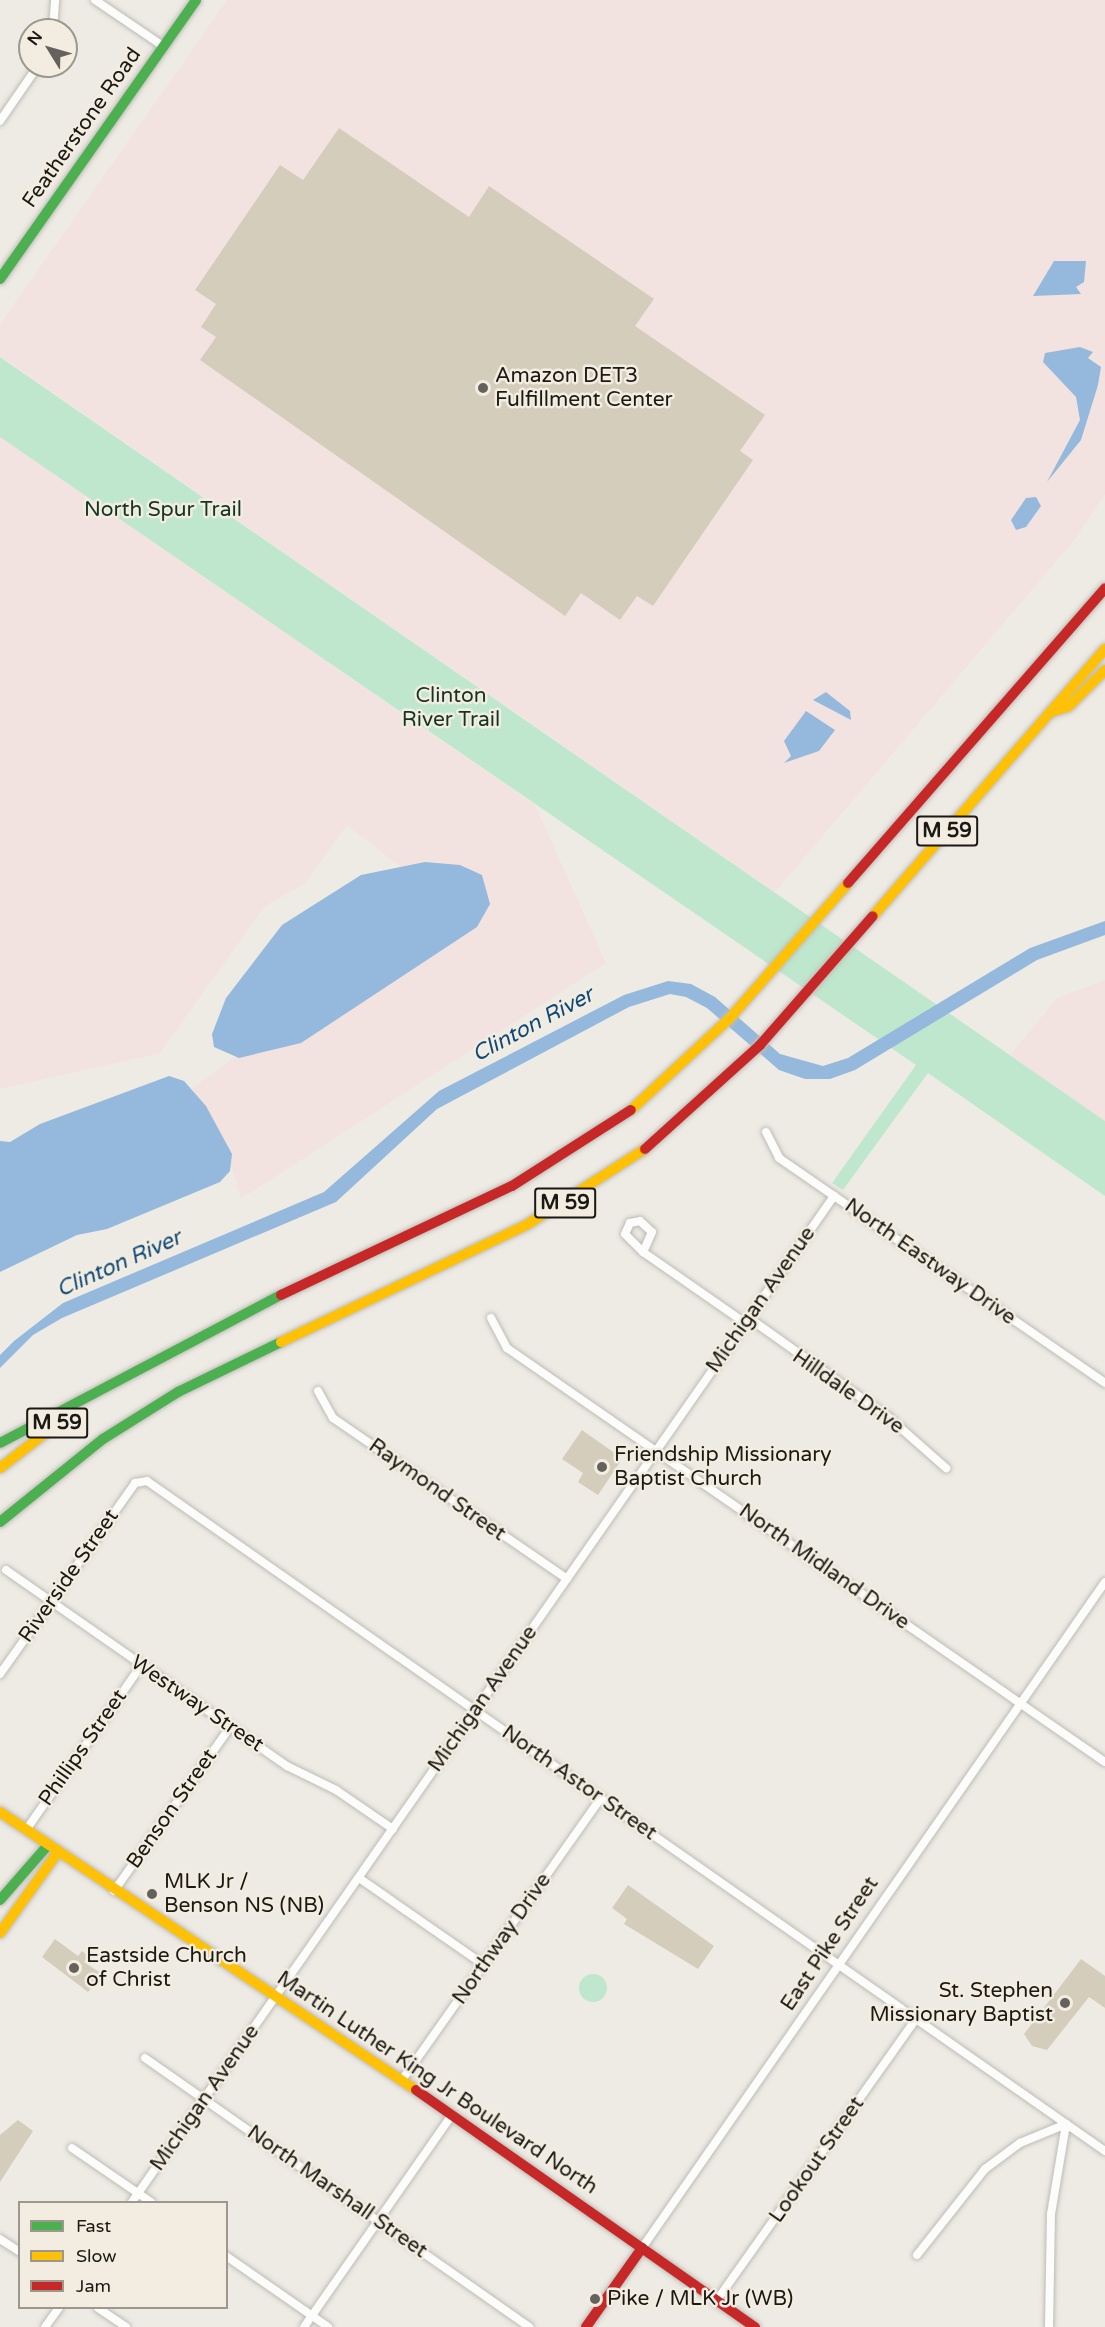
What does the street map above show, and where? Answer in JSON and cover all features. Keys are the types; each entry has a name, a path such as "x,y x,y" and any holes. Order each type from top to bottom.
{"main road":[{"name":"Featherstone Road","path":"0,279 196,0"},
{"path":"1053,647 1105,576"},
{"name":"M 59","path":"0,1468 117,1381 208,1330 538,1172 630,1111 710,1039 748,999 1105,588"},
{"name":"M 59","path":"0,1522 103,1439 203,1377 519,1228 586,1190 661,1137 741,1066 1105,649"},
{"path":"1049,713 1069,706 1105,670"},
{"path":"0,1443 117,1381"},
{"name":"Martin Luther King Jr Boulevard North","path":"0,1812 114,1891 402,2080 755,2327"},
{"path":"0,1900 48,1845"},
{"path":"0,1933 58,1852"},
{"name":"East Pike Street","path":"586,2327 642,2248"}],"street":[{"path":"54,18 55,0"},
{"path":"95,0 164,46"},
{"path":"0,120 30,78"},
{"name":"North Eastway Drive","path":"766,1132 779,1158 1105,1383"},
{"name":"Michigan Avenue","path":"133,2201 834,1196"},
{"name":"Hilldale Drive","path":"643,1252 887,1416 946,1468"},
{"name":"North Midland Drive","path":"491,1318 507,1348 1105,1762"},
{"name":"Raymond Street","path":"318,1391 333,1418 567,1579"},
{"name":"Riverside Street","path":"0,1674 141,1480"},
{"name":"North Astor Street","path":"141,1480 475,1710 1105,2151"},
{"name":"Westway Street","path":"6,1570 230,1727 393,1829"},
{"name":"East Pike Street","path":"642,2248 1105,1582"},
{"name":"Phillips Street","path":"26,1830 141,1666"},
{"name":"Benson Street","path":"114,1891 230,1727"},
{"name":"Northway Drive","path":"402,2080 600,1798"},
{"path":"359,1878 484,1965"},
{"name":"Lookout Street","path":"717,2300 916,2019"},
{"name":"North Marshall Street","path":"145,2058 529,2327"},
{"path":"304,2327 452,2115"},
{"path":"917,2255 985,2169 1020,2143 1066,2124"},
{"path":"1049,2327 1051,2214 1066,2124"},
{"path":"72,2148 149,2201"},
{"path":"0,2239 18,2251"},
{"path":"228,2257 328,2327"},
{"path":"45,2327 57,2309"},
{"path":"101,2309 126,2327"}],"shaded area":[{"path":"227,0 1105,0 1105,494 1075,539 775,892 0,356 0,324"},
{"path":"0,437 535,805 606,963 241,1199 232,1168 192,1088 448,904 347,825 305,884 265,906 160,1053 0,1089"},
{"path":"1105,980 1105,1121 1010,1055 1057,998"}],"green space":[{"name":"Clinton River Trail","path":"0,357 1105,1121 1105,1196 928,1073 843,1190 832,1183 916,1065 0,437"},
{"path":"593,1974 603,1978 607,1988 603,1998 593,2002 583,1998 579,1988 583,1978"}],"water":[{"path":"1054,261 1086,261 1084,282 1076,287 1081,294 1033,296"},
{"path":"1080,347 1093,352 1088,358 1101,367 1098,385 1081,440 1047,482 1080,420 1076,397 1043,362 1045,353"},
{"path":"1036,497 1041,506 1026,527 1016,530 1011,520 1026,498"},
{"path":"826,692 850,711 851,720 813,700"},
{"path":"806,711 835,730 819,751 784,763 791,756 784,741"},
{"path":"425,862 460,865 482,875 490,904 477,927 301,1043 239,1058 214,1047 212,1034 226,998 282,925 361,875"},
{"path":"1105,921 1105,935 1037,960 855,1070 830,1079 805,1079 779,1070 707,1008 686,997 670,994 629,1007 437,1109 336,1202 62,1318 33,1335 0,1368 0,1355 14,1341 63,1303 324,1192 439,1091 624,995 668,981 691,984 715,997 780,1054 823,1066 848,1058 1030,948"},
{"path":"169,1076 184,1081 206,1106 232,1154 230,1171 220,1182 107,1229 77,1235 0,1272 0,1141 10,1142 40,1124"}],"building":[{"name":"Amazon DET3 Fulfillment Center","path":"339,128 469,217 489,186 654,299 635,326 765,415 740,451 753,460 653,606 637,596 620,620 581,593 565,616 200,360 216,337 201,327 216,304 195,290 280,165 303,180"},
{"name":"Friendship Missionary Baptist Church","path":"582,1430 616,1454 613,1458 620,1462 598,1495 578,1482 583,1473 562,1459"},
{"path":"628,1885 714,1946 698,1969 624,1924 627,1919 612,1908"},
{"name":"Eastside Church of Christ","path":"55,1939 78,1956 82,1951 88,1956 84,1962 102,1974 88,1992 42,1957"},
{"name":"St. Stephen Missionary Baptist","path":"1081,1959 1105,1976 1105,2008 1089,1997 1047,2050 1032,2046 1024,2034"},
{"path":"18,2120 33,2131 0,2182 0,2135"}],"traffic: fast":[{"path":"0,279 196,0"},
{"path":"0,1443 281,1295"},
{"path":"0,1522 103,1439 178,1392 281,1342"},
{"path":"0,1900 48,1845"}],"traffic: slow":[{"path":"873,916 1105,649"},
{"path":"1051,712 1069,706 1105,670"},
{"path":"631,1110 730,1018 848,883"},
{"path":"281,1342 528,1224 645,1149"},
{"path":"0,1468 71,1413"},
{"path":"0,1812 416,2090"},
{"path":"0,1933 58,1852"}],"traffic: jam":[{"path":"848,883 1105,588"},
{"path":"645,1149 760,1045 873,916"},
{"path":"281,1295 512,1186 631,1110"},
{"path":"416,2090 755,2327"},
{"path":"586,2327 642,2248"}],"place":[{"name":"Amazon DET3 Fulfillment Center","path":"483,388"},
{"name":"Friendship Missionary Baptist Church","path":"602,1467"},
{"name":"MLK Jr / Benson NS (NB)","path":"152,1894"},
{"name":"Eastside Church of Christ","path":"74,1968"},
{"name":"St. Stephen Missionary Baptist","path":"1065,2003"},
{"name":"Pike / MLK Jr (WB)","path":"595,2299"}],"park label":[{"name":"North Spur Trail","path":"163,510"}],"water label":[{"name":"Clinton River","path":"533,1025"},
{"name":"Clinton River","path":"119,1264"}]}
